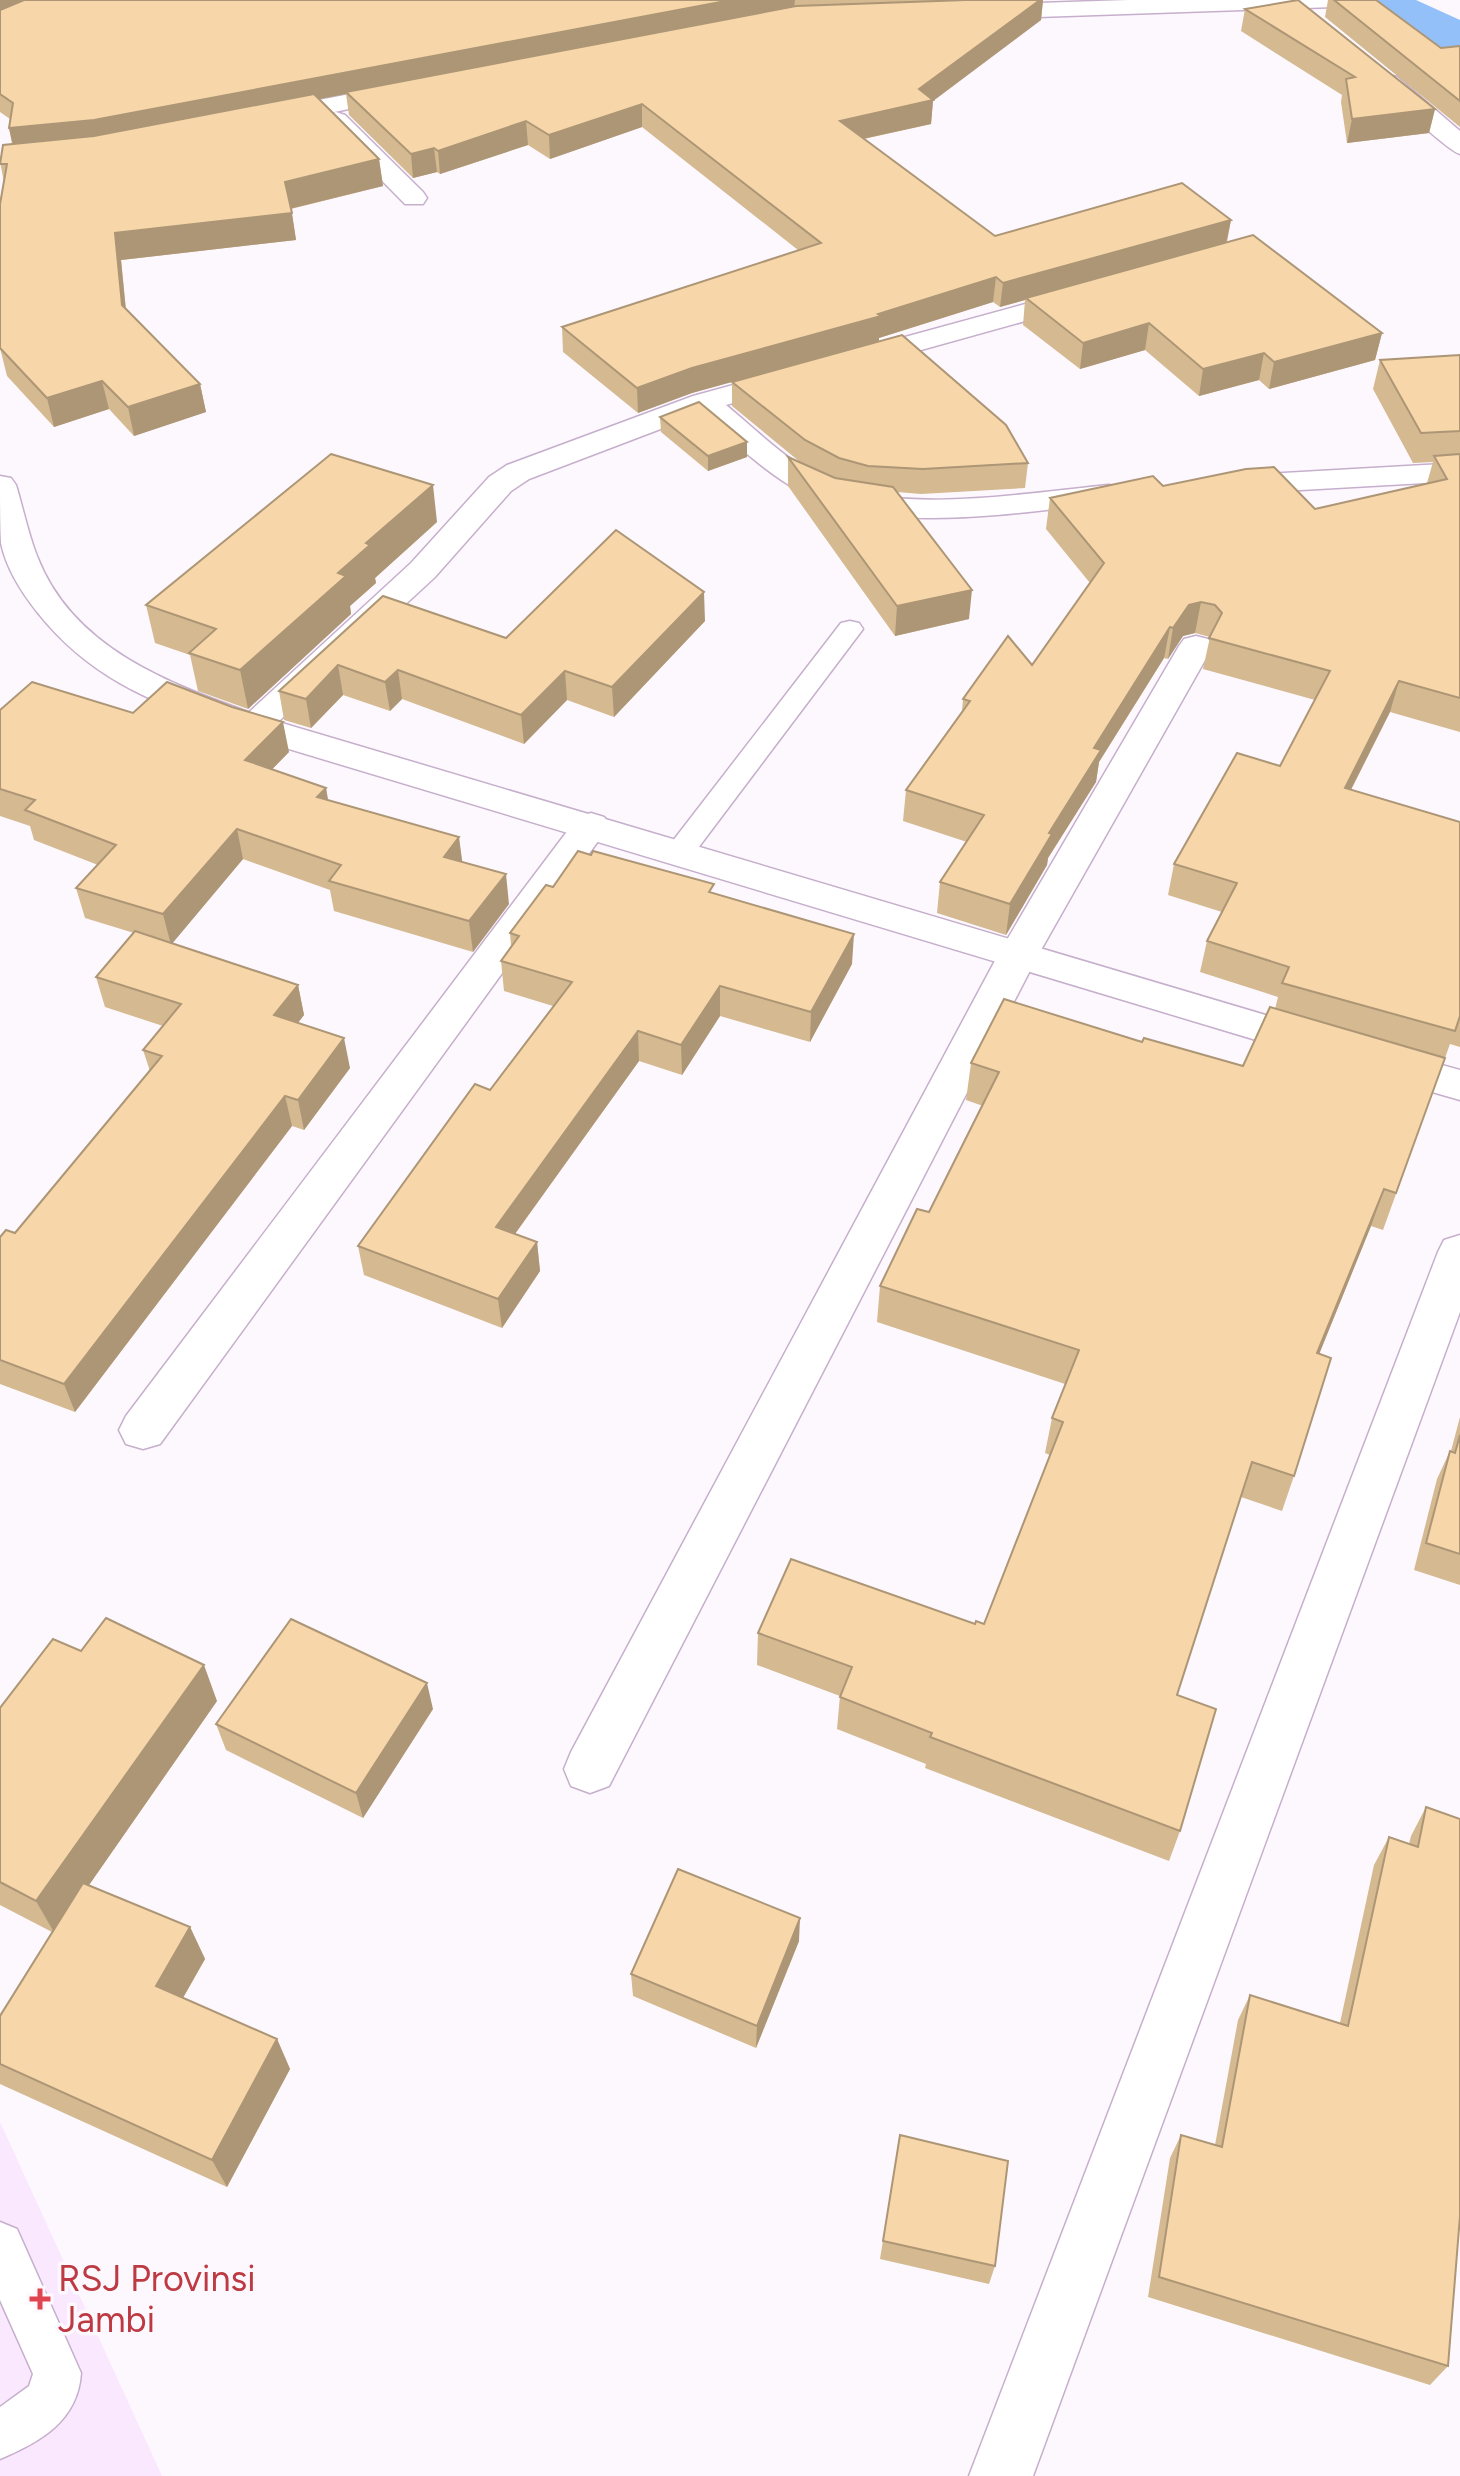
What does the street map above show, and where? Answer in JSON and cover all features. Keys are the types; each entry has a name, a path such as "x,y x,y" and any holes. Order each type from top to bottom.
{"street":[{"path":"961,13 1078,5 1312,7"},
{"path":"1363,62 1437,122 1460,146"},
{"path":"248,122 429,86"},
{"path":"323,107 414,198"},
{"path":"252,726 423,570 500,484 518,472 704,402 1104,290"},
{"path":"704,402 786,469 845,499 889,505 943,506 1139,492"},
{"path":"1202,488 1460,472"},
{"path":"0,485 21,557 41,595 71,632 111,665 163,693 252,726 591,825 1017,957 1460,1085"},
{"path":"590,1769 1017,957 1196,646"},
{"path":"143,1430 591,825"},
{"path":"1001,2476 1460,1252"}],"lane":[{"path":"679,853 850,629"},
{"path":"0,2246 57,2373 58,2387 49,2404 0,2434"}],"shaded area":[{"name":"RSJ Provinsi Jambi","path":"0,2122 162,2476 0,2476"}],"building":[{"path":"24,0 731,0 94,120 9,128 13,103 0,94 0,10"},
{"path":"1040,0 919,89 933,100 840,121 995,236 1182,183 1231,220 1003,283 996,277 878,314 881,316 692,368 637,388 562,327 821,243 642,104 549,135 526,121 438,151 434,148 411,154 346,92 796,6"},
{"path":"1298,0 1435,109 1352,119 1346,79 1355,77 1245,9"},
{"path":"1334,0 1376,0 1441,48 1460,46 1460,101"},
{"path":"314,94 379,159 285,182 292,213 115,233 122,305 200,384 128,407 102,381 47,398 0,348 0,204 7,164 0,164 3,145 94,136"},
{"path":"1253,235 1382,333 1274,362 1264,353 1203,369 1149,323 1083,343 1026,298"},
{"path":"902,335 1006,425 1028,463 923,469 868,466 839,458 805,440 732,382"},
{"path":"1460,355 1460,431 1421,433 1380,360"},
{"path":"699,402 747,442 708,456 660,417"},
{"path":"331,454 433,485 366,543 370,545 338,573 346,576 240,670 189,653 216,629 146,605"},
{"path":"1460,454 1460,698 1399,681 1345,788 1460,822 1460,1016 1455,1031 1282,983 1289,967 1207,941 1237,883 1174,864 1237,753 1280,766 1330,671 1209,638 1222,613 1215,605 1201,602 1189,605 1173,628 1170,627 1094,748 1101,750 1049,833 1052,834 1010,904 940,882 984,815 906,790 970,701 963,699 1008,636 1032,665 1104,563 1050,498 1153,476 1163,486 1246,469 1274,467 1315,509 1447,479 1434,456"},
{"path":"788,457 835,478 893,487 972,590 897,606"},
{"path":"616,530 704,592 612,687 565,671 521,715 398,670 385,682 338,665 306,699 279,691 383,596 506,638"},
{"path":"32,682 133,713 167,682 232,707 283,722 245,760 326,788 317,797 459,837 444,857 506,874 469,921 329,881 341,865 237,829 163,914 76,888 116,845 25,810 35,800 0,789 0,710"},
{"path":"578,851 591,855 593,851 714,884 709,892 854,934 811,1012 720,986 681,1045 638,1031 496,1227 537,1242 498,1299 358,1246 475,1084 490,1090 572,982 501,961 519,936 510,933 546,885 553,887"},
{"path":"135,931 298,985 274,1015 344,1038 298,1100 285,1096 64,1384 0,1360 0,1237 6,1230 15,1233 162,1056 143,1050 181,1004 96,977"},
{"path":"1004,999 1142,1042 1144,1038 1243,1066 1270,1007 1445,1058 1396,1193 1384,1189 1317,1353 1331,1358 1294,1476 1252,1462 1177,1695 1216,1709 1180,1831 930,1737 932,1733 840,1697 852,1667 758,1633 791,1559 975,1624 976,1621 984,1624 1063,1422 1052,1418 1079,1350 880,1286 917,1209 929,1212 999,1072 971,1063"},
{"path":"1460,1435 1460,1554 1426,1543 1450,1451 1455,1453"},
{"path":"106,1618 204,1665 36,1901 0,1882 0,1708 53,1639 81,1651"},
{"path":"291,1619 427,1683 356,1793 216,1724"},
{"path":"1426,1807 1460,1819 1460,2216 1448,2366 1159,2277 1181,2135 1222,2147 1250,1995 1348,2026 1389,1837 1418,1847"},
{"path":"678,1869 800,1918 757,2026 631,1974"},
{"path":"83,1883 190,1927 156,1986 277,2039 212,2160 0,2064 0,2016"},
{"path":"900,2135 1008,2161 995,2266 883,2241"}],"waterway":[{"path":"1364,0 1460,45"}],"place":[{"name":"RSJ Provinsi Jambi","path":"40,2299"}]}
